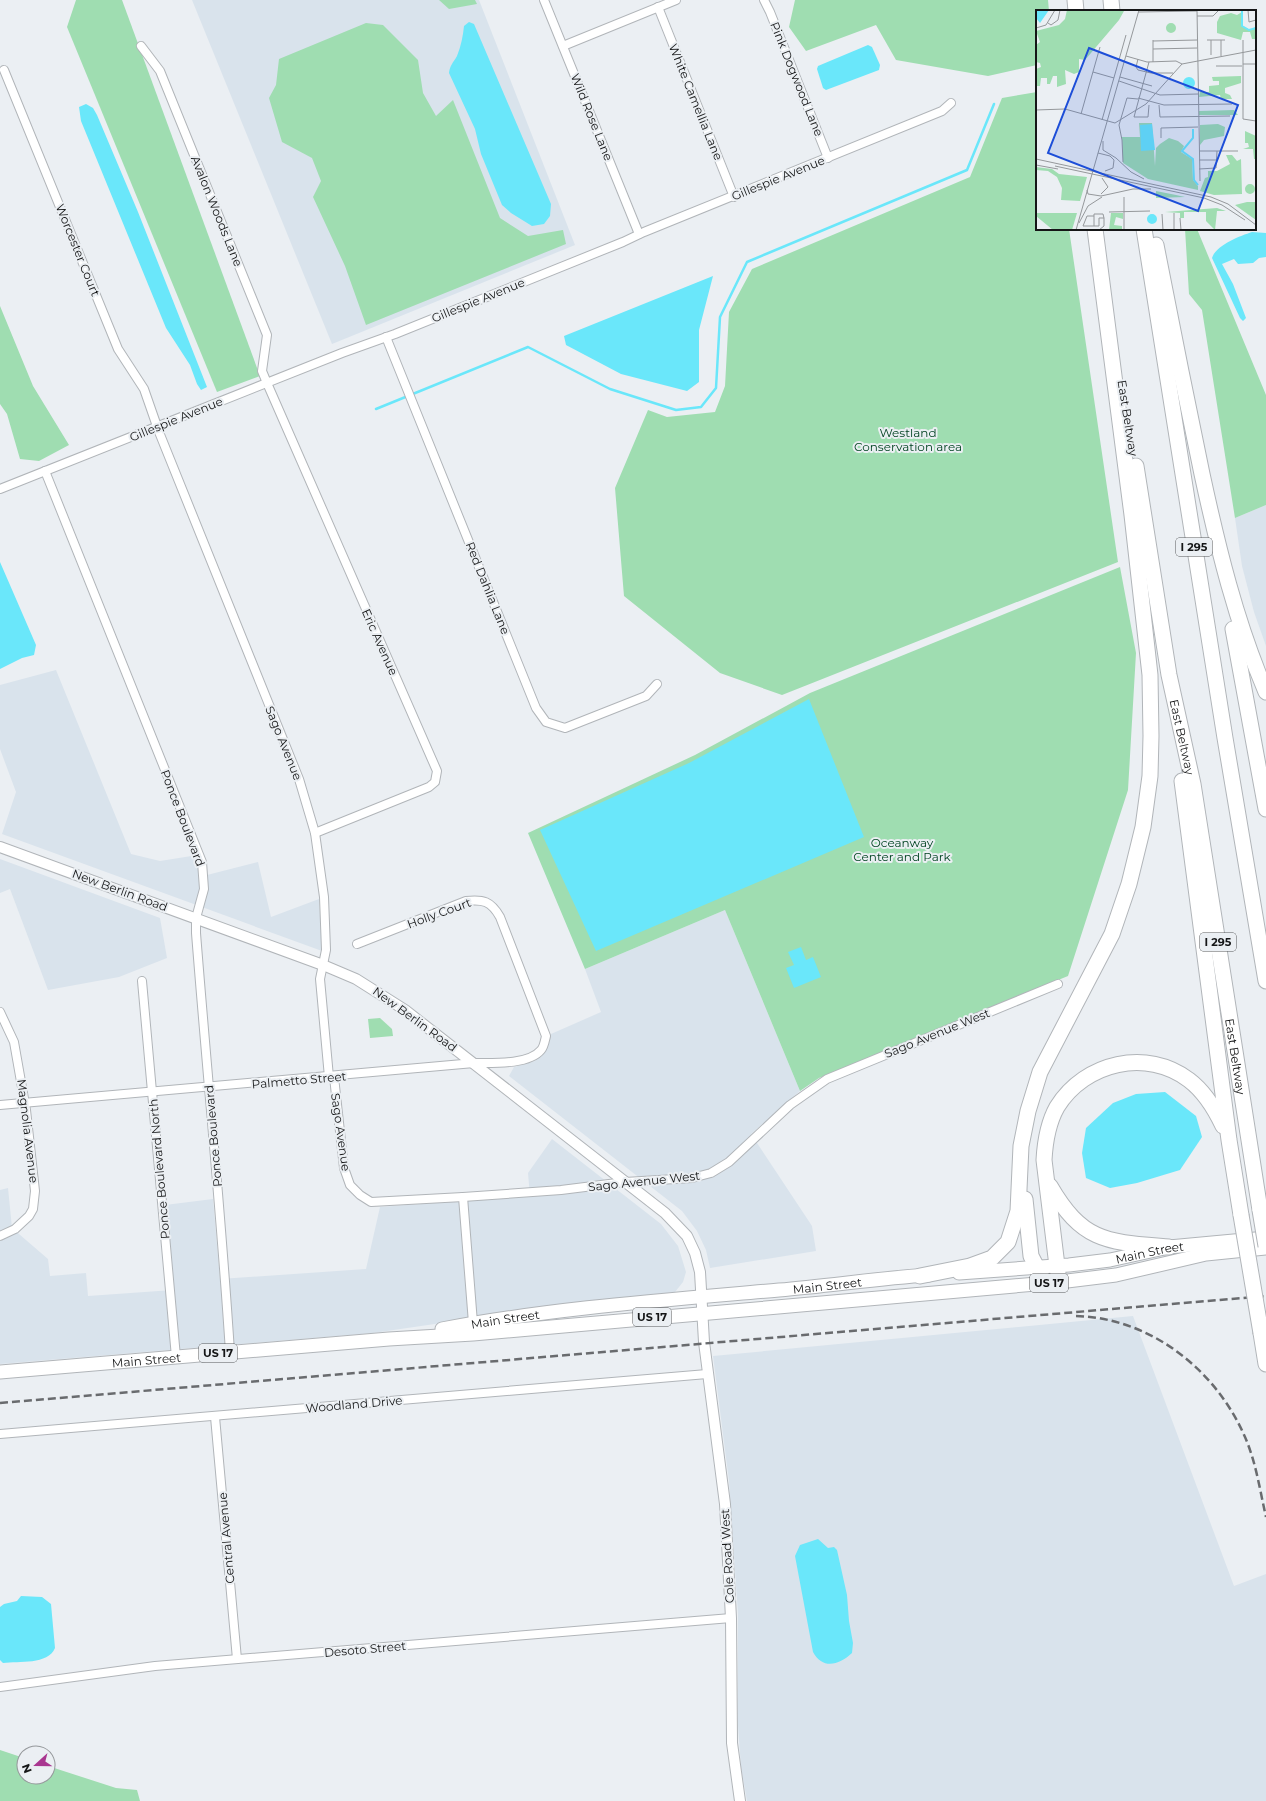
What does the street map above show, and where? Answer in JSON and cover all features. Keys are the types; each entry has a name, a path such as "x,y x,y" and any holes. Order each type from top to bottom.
{"highway":[{"path":"1075,0 1076,10"},
{"path":"1111,0 1112,10"},
{"path":"920,1276 970,1266 992,1258 1008,1242 1018,1211 1021,1146 1028,1111 1040,1072 1114,928 1136,858 1143,827 1150,776 1151,704 1145,630 1095,230"},
{"name":"East Beltway","path":"1095,230 1169,675 1193,784 1266,1247"},
{"name":"I 295","path":"1144,230 1224,730 1266,981"},
{"path":"1153,230 1250,716 1266,809"},
{"path":"1211,517 1231,595 1246,642 1266,692"},
{"path":"1169,675 1229,1140 1266,1364"},
{"path":"1021,1146 1031,1256 1037,1268 1052,1282 1057,1266 1044,1160 1045,1144 1052,1118 1057,1108 1078,1083 1093,1073 1115,1065 1140,1062 1167,1068 1189,1080 1201,1091 1214,1108 1229,1140"},
{"path":"1047,1182 1064,1209 1073,1220 1099,1237 1115,1242 1169,1247"}],"main road":[{"name":"Main Street","path":"389,1339 473,1323 553,1311 920,1276 1057,1266 1110,1260 1169,1247 1266,1238"},
{"name":"Main Street","path":"0,1372 389,1339 473,1334 702,1312 1052,1282 1116,1275 1206,1254 1266,1247"}],"street":[{"name":"Wild Rose Lane","path":"544,0 639,234"},
{"path":"563,46 676,0"},
{"name":"Pink Dogwood Lane","path":"764,0 828,158"},
{"name":"White Camellia Lane","path":"658,8 734,197"},
{"name":"Avalon Woods Lane","path":"141,46 160,71 267,335 262,371 267,383"},
{"name":"Worcester Court","path":"4,70 118,349 144,389 157,427"},
{"name":"Gillespie Avenue","path":"0,489 386,337 734,197 942,111 951,103"},
{"name":"Red Dahlia Lane","path":"386,337 536,708 546,722 565,728 646,696 657,684"},
{"name":"Eric Avenue","path":"267,383 437,771 435,782 429,787 315,833"},
{"name":"Sago Avenue","path":"157,427 299,779 315,833 324,896 326,950 320,979 331,1077 344,1168 350,1185 360,1195 371,1202"},
{"name":"Ponce Boulevard","path":"45,471 202,862 204,889 196,918 196,933 208,1087 223,1240 230,1352"},
{"name":"New Berlin Road","path":"0,846 323,965 356,979 378,992 405,1010 474,1063 665,1213 687,1236 695,1253 700,1272 702,1312"},
{"name":"Holly Court","path":"357,944 466,901 479,899 491,905 500,917 533,1000"},
{"name":"Ponce Boulevard North","path":"142,981 176,1357"},
{"name":"Sago Avenue West","path":"371,1202 463,1198 561,1190 625,1182 692,1178 711,1173 730,1162 790,1105 827,1079 1058,984"},
{"name":"Palmetto Street","path":"0,1105 520,1060 532,1057 542,1050 546,1036 533,1000"},
{"name":"Magnolia Avenue","path":"0,1012 14,1042 26,1103 35,1200 29,1216 23,1223 0,1236"},
{"path":"463,1198 473,1323"},
{"name":"Cole Road West","path":"702,1312 707,1374 721,1464 725,1504 731,1618 731,1726 733,1759 740,1801"},
{"name":"Woodland Drive","path":"0,1434 215,1417 707,1374"},
{"name":"Central Avenue","path":"215,1417 237,1659"},
{"name":"Desoto Street","path":"0,1687 155,1666 731,1618"}],"shaded area":[{"path":"192,0 479,0 575,245 332,344"},
{"path":"1266,505 1266,646 1254,612 1242,566 1235,518"},
{"path":"56,670 131,854 160,861 204,854 207,875 258,862 271,917 319,899 322,951 2,834 16,792 0,749 0,685"},
{"path":"0,859 160,918 167,958 119,977 48,990 10,889 0,893"},
{"path":"725,910 800,1091 751,1134 812,1226 816,1251 710,1268 706,1250 697,1231 682,1211 509,1076 514,1067 535,1061 545,1050 551,1034 601,1012 585,969"},
{"path":"552,1139 661,1224 678,1246 686,1272 683,1282 675,1292 558,1306 373,1333 0,1364 0,1190 8,1188 12,1228 48,1259 50,1276 86,1273 88,1296 173,1290 165,1205 213,1199 220,1279 366,1269 380,1207 530,1196 528,1173"},
{"path":"1133,1316 1234,1586 1266,1574 1266,1801 747,1801 741,1767 738,1726 738,1614 729,1481 713,1356"}],"green space":[{"path":"76,0 122,0 260,376 217,392 67,27"},
{"path":"439,0 475,0 477,4 449,9"},
{"path":"795,0 1048,0 1049,10 1036,10 1036,65 988,76 896,60 876,25 806,51 789,27"},
{"path":"366,23 383,25 418,60 423,93 436,116 453,100 500,218 528,236 563,230 566,244 366,325 345,266 313,197 321,181 312,158 282,142 269,98 276,85 279,59"},
{"name":"Westland Conservation area","path":"1036,92 1036,230 1069,230 1118,562 782,695 720,673 624,596 615,488 648,410 667,417 715,412 725,386 729,312 752,269 970,177 1002,98"},
{"path":"1185,230 1197,230 1266,395 1266,505 1235,518 1202,310 1189,294"},
{"path":"0,306 33,386 69,445 39,461 20,459 7,414 0,404"},
{"name":"Oceanway Center and Park","path":"1120,567 1136,653 1128,790 1068,976 819,1078 800,1091 725,910 585,969 528,833 695,755 810,693"},
{"path":"380,1018 392,1029 393,1036 370,1038 368,1019"},
{"path":"0,1750 16,1755 16,1785 56,1785 56,1769 116,1788 137,1790 140,1801 0,1801"}],"water":[{"path":"469,22 474,24 551,204 550,216 544,224 532,226 511,213 502,205 481,154 475,129 449,73 460,48 464,26"},
{"path":"868,45 872,47 880,65 879,70 826,90 823,88 817,69 818,66"},
{"path":"86,104 93,108 97,115 138,212 207,387 201,390 197,384 190,365 166,328 81,121 79,107"},
{"path":"1252,232 1266,233 1266,257 1259,258 1253,263 1238,264 1234,259 1222,264 1233,284 1246,318 1243,321 1240,318 1212,258 1214,253 1223,245"},
{"path":"713,276 699,330 699,382 687,391 621,374 566,345 564,336"},
{"path":"0,562 36,645 34,655 22,658 0,669"},
{"path":"809,699 864,837 596,951 540,830 689,763"},
{"path":"801,947 806,960 813,957 821,977 794,988 786,968 794,965 788,952"},
{"path":"1165,1092 1196,1116 1202,1137 1180,1170 1137,1183 1110,1188 1086,1178 1082,1153 1086,1128 1113,1103 1136,1094"},
{"path":"818,1539 828,1548 834,1547 837,1550 847,1595 849,1621 853,1643 852,1653 837,1663 831,1664 821,1661 813,1652 795,1556 800,1545"},
{"path":"21,1596 42,1597 51,1604 55,1648 46,1657 40,1660 3,1663 0,1660 0,1607 4,1604 17,1601"}],"waterway":[{"path":"376,409 528,347 610,389 676,410 701,407 716,388 720,317 747,262 967,170 994,104"}],"railway":[{"path":"0,1403 1266,1296"},
{"path":"1076,1316 1104,1319 1130,1326 1155,1337 1178,1352 1199,1370 1217,1390 1245,1437 1255,1466 1266,1517"}]}
